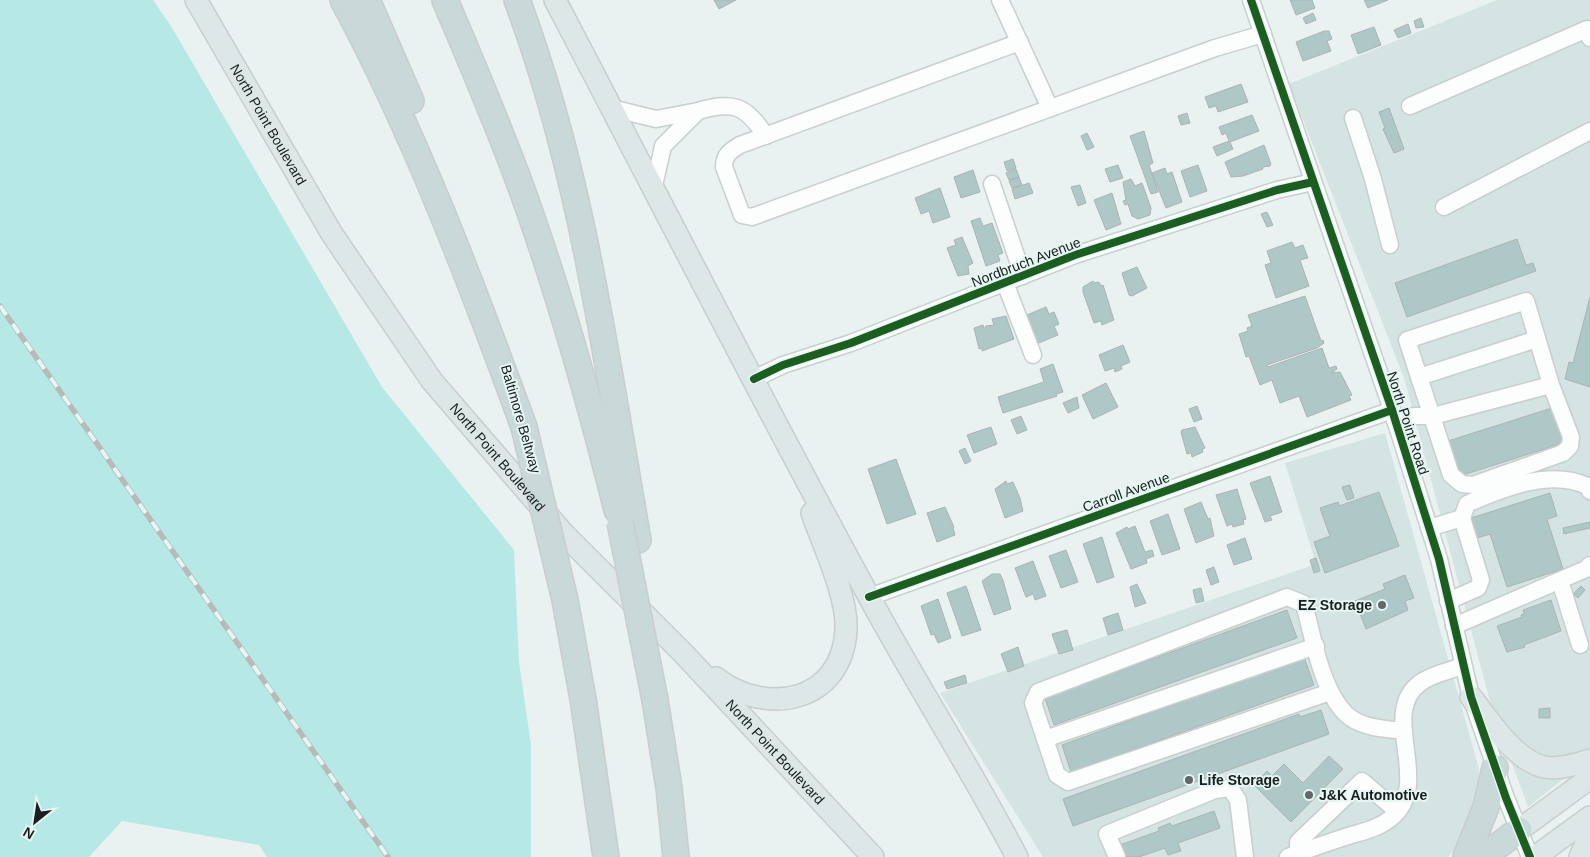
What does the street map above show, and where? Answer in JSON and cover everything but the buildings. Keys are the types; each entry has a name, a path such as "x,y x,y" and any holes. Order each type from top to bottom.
{"highway":[{"path":"343,0 407,130 492,340 524,427"},
{"name":"Baltimore Beltway","path":"367,0 421,123 462,231 498,338 524,427 566,600 597,787 606,857"},
{"path":"445,0 485,94 529,209 561,306 597,429 620,522 655,700 669,788 676,857"},
{"path":"517,0 546,84 575,199 603,340 638,540 655,700"},
{"path":"1466,857 1486,807 1495,768"},
{"path":"597,787 600,857"},
{"path":"1483,857 1518,830"}],"main road":[{"name":"North Point Boulevard","path":"196,0 332,234 432,381 562,533 684,654 873,857"},
{"path":"555,0 653,190 869,597 984,794 1017,857"},
{"path":"684,654 728,687 748,695 781,700 797,697 821,685 838,662 844,645 846,614 836,580 789,448"},
{"path":"1472,697 1507,744 1544,767 1571,766 1590,760"},
{"path":"1518,830 1590,778"},
{"path":"1536,857 1590,817"},
{"path":"1580,857 1590,834"}],"street":[{"path":"1000,0 1050,108"},
{"name":"North Point Road","path":"1251,0 1393,415 1429,528 1472,697 1495,768 1530,857"},
{"path":"1410,106 1587,29 1590,38"},
{"path":"1020,42 740,145 728,152 724,159 724,167 742,215 752,217 1215,48 1263,34"},
{"path":"611,108 656,119 720,105 738,108 753,116 766,136"},
{"path":"653,190 663,146 698,111"},
{"path":"1352,118 1372,179 1390,245"},
{"path":"1444,207 1590,131"},
{"name":"Nordbruch Avenue","path":"754,379 783,365 850,343 1075,255 1278,190 1313,182"},
{"path":"992,184 1023,276"},
{"path":"1005,283 1034,355"},
{"path":"1448,601 1478,588 1481,580 1462,518 1467,504 1475,492 1563,453 1570,446 1571,437 1551,385 1526,301 1406,340 1433,416 1451,475 1475,492 1540,479 1578,482 1589,487 1590,492"},
{"path":"1419,377 1537,339"},
{"name":"Carroll Avenue","path":"869,597 1393,415 1433,416 1551,385"},
{"path":"1429,528 1462,518"},
{"path":"1454,626 1586,570 1590,565"},
{"path":"1560,581 1580,644"},
{"path":"1330,692 1068,782 1057,775 1033,703 1038,692 1287,598 1304,604 1330,692 1346,715 1374,728 1404,730"},
{"path":"1045,739 1316,646"},
{"path":"1293,855 1348,836 1367,832 1390,820 1406,796 1408,783 1404,709 1413,690 1428,678 1463,666"},
{"path":"1293,855 1298,842 1362,781 1397,811"},
{"path":"1117,857 1107,834 1215,790 1230,788 1238,800 1245,857"}],"shaded area":[{"path":"0,0 153,0 171,26 382,387 514,550 519,662 531,745 531,857 267,857 259,845 122,821 89,857 0,857"},
{"path":"1497,0 1590,0 1590,758 1528,807 1492,709 1404,378 1289,84"},
{"path":"1385,433 1479,769 1478,821 1448,857 1043,857 940,693 1316,564 1285,463"}],"railway":[{"path":"0,306 388,857"}],"cycle path":[{"path":"1251,0 1392,410 1439,559 1471,697 1506,798 1530,857"},
{"path":"754,379 783,365 851,343 1075,255 1277,190 1313,182"},
{"path":"869,597 1392,410"}],"place":[{"name":"EZ Storage","path":"1382,605"},
{"name":"Life Storage","path":"1189,780"},
{"name":"J&K Automotive","path":"1309,795"}]}
